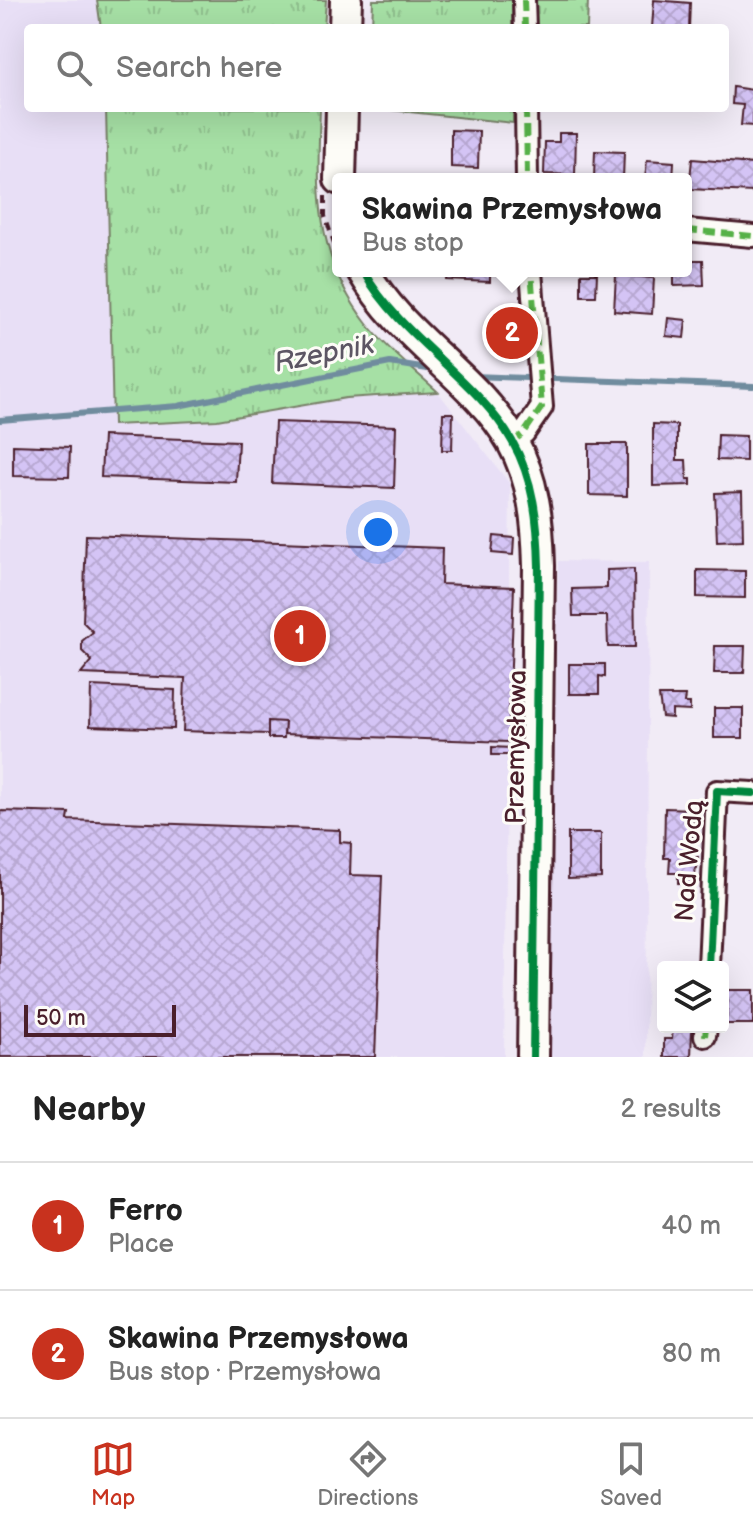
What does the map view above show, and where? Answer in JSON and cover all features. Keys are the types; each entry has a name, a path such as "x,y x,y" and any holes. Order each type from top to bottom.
{"street":[{"path":"345,24 346,0"},
{"path":"524,0 525,24"},
{"path":"340,173 342,112"},
{"path":"526,112 527,173"},
{"path":"692,231 753,236"},
{"name":"Przemysłowa","path":"367,277 402,326 476,397 512,442 526,470 538,538 533,1057"},
{"path":"512,442 539,414 540,387 531,277"},
{"name":"Nad Wodą","path":"709,961 717,791 753,793"}],"shaded area":[{"path":"0,0 97,0 100,24 24,24 24,112 106,112 113,425 217,420 346,398 438,392 510,484 504,1057 0,1057"},
{"path":"558,561 649,562 646,1057 550,1057"}],"green space":[{"path":"97,0 326,0 324,24 100,24"},
{"path":"373,0 512,0 512,24 372,24"},
{"path":"528,0 588,0 587,24 528,24"},
{"path":"106,112 320,112 320,194 322,221 332,259 332,277 339,277 367,324 438,392 346,398 217,420 113,425"},
{"path":"409,112 513,112 513,123"}],"building":[{"path":"654,0 690,3 689,24 652,24"},
{"path":"733,87 753,90 753,126 741,125 743,105 732,104"},
{"path":"451,130 479,131 478,168 451,167"},
{"path":"559,133 576,133 575,173 544,173 545,142 559,142"},
{"path":"595,151 624,152 623,173 594,173"},
{"path":"692,159 753,164 753,192 692,189"},
{"path":"647,160 674,162 673,173 646,173"},
{"path":"692,260 703,260 704,285 674,286 674,277 692,277"},
{"path":"447,277 490,277 490,282 447,280"},
{"path":"581,277 597,277 596,296 581,296"},
{"path":"616,277 654,278 652,314 614,311"},
{"path":"668,318 686,320 684,338 666,336"},
{"path":"443,413 453,413 452,450 442,450"},
{"path":"275,422 396,426 394,488 272,483"},
{"path":"653,424 677,425 677,460 686,460 687,479 691,479 691,485 653,486"},
{"path":"718,435 746,436 746,461 717,460"},
{"path":"103,436 238,441 236,482 101,477"},
{"path":"589,444 627,444 627,496 589,495"},
{"path":"13,445 70,447 69,477 13,476"},
{"path":"742,492 743,540 717,541 715,493"},
{"path":"86,535 442,548 441,584 514,587 508,742 284,734 285,722 268,721 268,734 183,731 185,678 81,674 92,661 82,651 82,641 93,632 83,622"},
{"path":"494,536 514,538 513,555 492,553"},
{"path":"634,569 635,647 608,647 607,616 573,616 572,589 607,588 607,570"},
{"path":"697,570 745,571 745,598 697,597"},
{"path":"715,646 745,646 744,673 714,673"},
{"path":"569,664 605,664 605,677 599,676 599,694 569,694"},
{"path":"91,686 175,690 174,729 90,726"},
{"path":"659,696 685,696 684,703 690,703 690,711 672,710 672,718 662,717"},
{"path":"714,708 743,708 743,738 714,738"},
{"path":"268,721 285,722 284,738 268,738"},
{"path":"492,747 510,748 510,755 492,755"},
{"path":"665,808 694,809 692,857 698,857 693,884 678,883 678,873 669,873 670,858 664,858"},
{"path":"0,811 69,813 68,820 340,830 340,842 351,843 350,875 382,876 375,1057 0,1057"},
{"path":"568,833 601,833 601,878 568,879"},
{"path":"729,990 753,990 753,1024 729,1024"},
{"path":"673,1033 692,1033 691,1057 664,1057 664,1039 672,1039"}],"waterway":[{"name":"Rzepnik","path":"0,420 178,406 390,363 434,370"},
{"name":"Rzepnik","path":"473,376 753,386"}],"marked path":[{"path":"524,0 525,24"},
{"path":"526,112 527,173"},
{"path":"692,231 753,236"},
{"path":"512,442 524,433 542,407 531,277"}],"cycle path":[{"path":"367,277 398,318 497,419 519,456 533,502 539,566 533,1057"},
{"path":"709,961 717,791 753,793"}],"place":[{"name":"Skawina Przemysłowa","path":"512,333"},
{"name":"Ferro","path":"300,636"}]}
